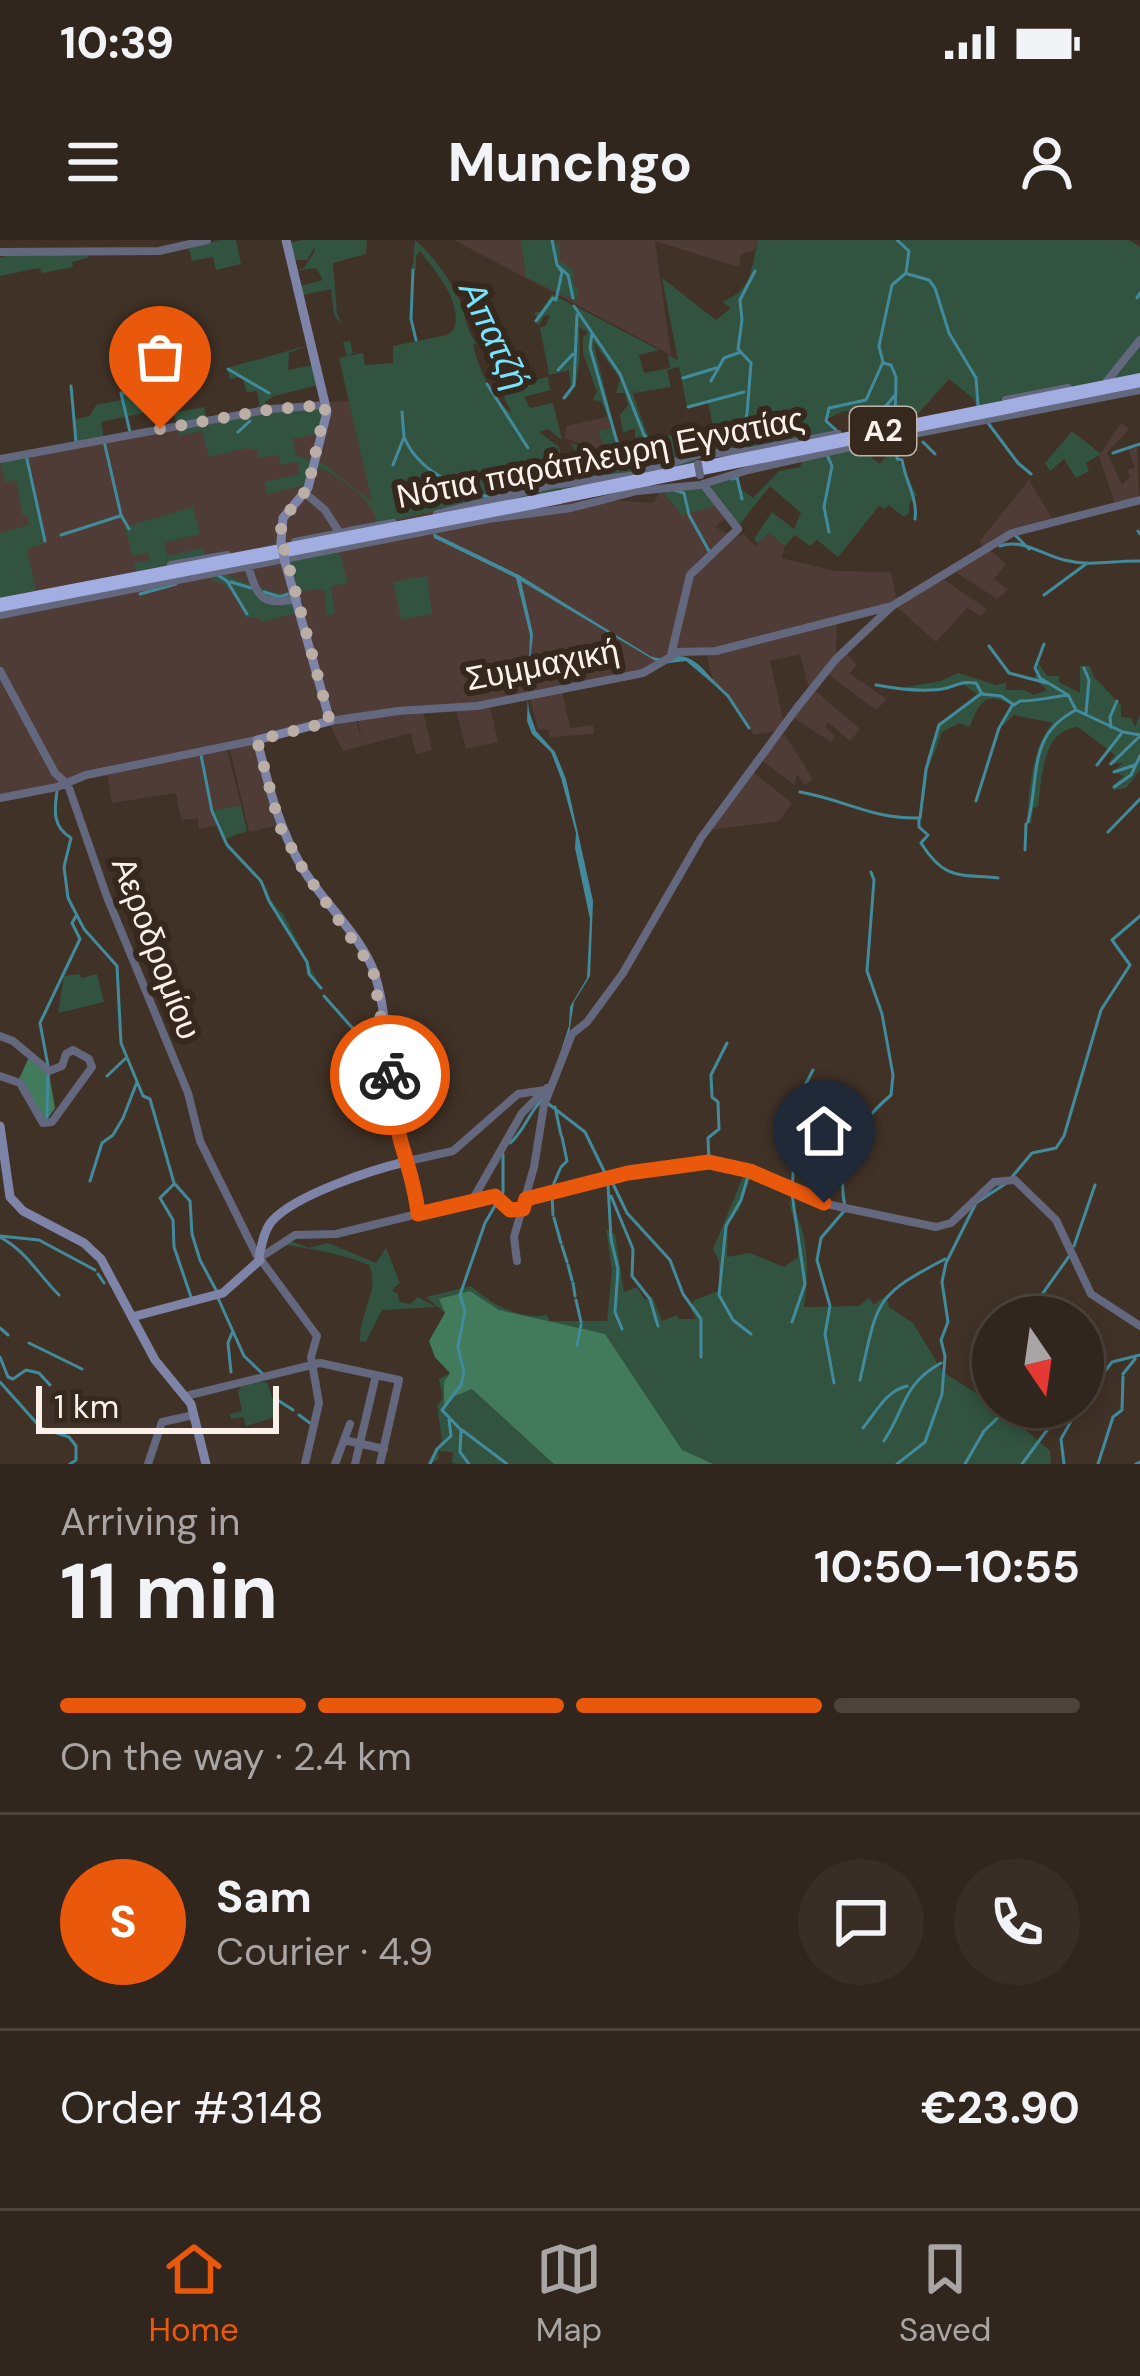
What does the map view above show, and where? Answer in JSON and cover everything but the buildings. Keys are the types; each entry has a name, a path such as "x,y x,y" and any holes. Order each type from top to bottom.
{"highway":[{"name":"Α2","path":"0,607 1140,382"}],"main road":[{"path":"286,240 326,405 305,497 282,521 281,542 291,597 330,722"},
{"name":"Συμμαχική","path":"257,740 330,722"},
{"path":"132,1315 224,1290 261,1255 270,1228 280,1217 353,1178 407,1163 395,1119 373,969 304,871 280,827 257,740"},
{"path":"0,1126 5,1184 14,1202 92,1246 112,1272 167,1376 191,1397 207,1464"},
{"path":"191,1397 207,1464"}],"street":[{"path":"0,251 157,252 207,240"},
{"path":"1107,381 1140,340"},
{"name":"Νότια παράπλευρη Εγνατίας","path":"0,607 334,530 479,506 551,485 699,470 756,451 1107,381 1140,382"},
{"path":"0,607 248,570 488,518 571,508 699,470 748,470 1140,382"},
{"path":"0,459 271,409 326,405"},
{"path":"671,655 690,575 738,530 699,470"},
{"path":"305,497 325,510 334,530"},
{"name":"Συμμαχική","path":"330,722 489,704 643,673 671,655 714,651 889,608 1012,533 1140,500"},
{"path":"248,570 263,599 291,597"},
{"path":"517,1261 514,1237 525,1204 546,1087 572,1034 587,1022 623,973 699,836 836,659 889,608"},
{"name":"Αεροδρομίου","path":"0,671 87,829 104,888 188,1093 200,1141 261,1255 317,1336 312,1364"},
{"name":"Συμμαχική","path":"0,798 92,773 257,740"},
{"path":"0,1036 51,1071 62,1066 73,1050 92,1065 88,1078 57,1109 52,1122 43,1123 23,1085 0,1076"},
{"path":"418,1214 407,1163 456,1152 516,1098 546,1087"},
{"path":"472,1201 522,1113 546,1087"},
{"path":"261,1255 295,1235 341,1233 472,1201 498,1198 510,1210 615,1176 715,1162 750,1171 830,1205 936,1227 951,1223 994,1182 1012,1179 1056,1220 1091,1294 1140,1326"},
{"path":"191,1397 324,1363 399,1380 380,1464"},
{"path":"305,1464 319,1402 312,1364"},
{"path":"355,1464 376,1375"},
{"path":"148,1464 162,1422 194,1415"},
{"path":"335,1464 350,1424"},
{"path":"344,1439 384,1449"}],"shaded area":[{"path":"454,240 758,240 754,251 741,254 739,267 655,241 671,355"},
{"path":"338,401 363,402 569,497 653,503 660,492 671,505 690,514 716,506 726,518 715,527 734,537 744,534 755,546 769,533 785,546 781,558 836,571 891,572 897,601 837,618 836,656 814,684 808,685 800,654 770,661 784,723 779,730 754,735 713,680 706,653 765,642 688,649 645,671 479,705 383,711 0,797 0,460"},
{"path":"610,416 619,457 565,438 566,426"},
{"path":"1121,423 1129,429 1107,453 1122,485 1130,476 1128,470 1135,467 1128,449 1137,447 1139,498 1115,503 1099,456"},
{"path":"1029,480 1052,518 1010,529 986,548 979,542"},
{"path":"990,550 1006,564 994,579 1008,590 997,599 954,571"},
{"path":"943,579 987,609 981,616 967,608 936,642 897,607"},
{"path":"845,650 856,665 850,674 887,699 876,710 826,673"},
{"path":"813,689 860,729 850,741 828,722 825,727 835,736 831,742 792,717"},
{"path":"562,690 570,728 593,725 594,734 550,737 548,729 538,730 530,698"},
{"path":"490,706 498,742 466,749 456,710"},
{"path":"423,711 432,750 416,754 411,733 343,751 330,724 356,719 362,743 358,719"},
{"path":"785,735 813,779 805,785 797,774 794,785 762,760"},
{"path":"257,742 278,825 249,832 230,749"},
{"path":"227,750 241,805 214,811 219,825 199,829 198,818 181,820 176,793 112,803 107,771"},
{"path":"753,772 792,803 779,821 709,830"}],"green space":[{"path":"236,240 241,264 216,270 213,257 192,261 189,248"},
{"path":"367,240 366,254 333,263 337,314 343,326 334,315 331,289 302,295 299,286 323,280 316,268 295,271 304,268 315,251 307,260 293,260 290,243"},
{"path":"415,240 455,291 477,343 473,344 482,373 505,408 512,413 496,381 507,379 511,391 548,377 550,390 524,397 530,408 553,403 562,440 548,429 539,432 559,447 566,475 576,451 570,443 588,449 583,458 599,468 607,456 637,471 695,459 696,465 475,507 476,502 373,525 376,519 367,503 351,487 314,465 306,485 267,494 265,482 299,474 298,461 280,465 279,455 259,458 257,450 247,448 209,457 202,431 179,436 174,413 204,407 207,421 326,406 322,433 292,439 296,455 325,465 372,502 339,358 363,353 365,365 393,363 393,346 447,335 454,329 452,299 420,251 416,270 412,270"},
{"path":"521,240 557,240 559,260 574,270 573,285 579,290 576,301 526,277"},
{"path":"758,240 1129,240 1140,247 1140,374 976,406 949,379 917,415 876,425 858,411 843,411 827,419 838,430 726,451 696,446 716,440 708,403 687,406 679,367 667,370 671,387 635,393 633,389 634,397 649,439 691,432 693,453 642,467 636,465 643,455 635,442 635,428 623,433 620,415 628,405 625,393 616,393 620,379 593,341 622,460 605,448 598,431 612,428 601,401 593,400 597,392 583,353 583,337 588,332 579,327 577,376 571,393 565,400 571,390 569,370 549,375 540,327 546,326 550,315 538,327 535,312 540,312 552,294 659,350 639,355 644,373 670,368 668,355 678,360 662,278 716,320 731,308 722,302 745,284"},
{"path":"14,253 87,253 88,258 72,262 73,267 0,276 0,258"},
{"path":"350,341 353,353 347,356 343,342"},
{"path":"309,345 289,353 288,370 314,365 318,385 274,396 264,409 260,409 257,391 247,392 242,377 230,379 227,368"},
{"path":"120,391 144,391 148,412 101,422 104,438 77,442 75,419 90,416 96,405 121,400"},
{"path":"1072,431 1101,454 1086,463 1089,471 1076,478 1064,459 1050,471 1045,463"},
{"path":"895,440 897,458 917,495 909,513 904,517 889,505 879,506 838,557 817,540 810,546 795,535 785,546 769,533 758,543 754,539 772,512 794,529 801,513 770,486 739,525 719,505 682,515 663,493 736,475 741,489 753,498 779,471 800,467 803,460 858,447 880,464"},
{"path":"25,456 45,543 27,549 36,590 0,598 0,533 29,525 16,480 5,482 0,462"},
{"path":"193,507 200,534 164,543 167,556 203,548 205,559 136,571 134,563 150,560 149,553 132,556 125,527"},
{"path":"339,551 348,583 331,587 335,613 326,615 325,591 298,593 287,559"},
{"path":"221,573 275,593 292,593 300,612 262,622 257,617 246,618 235,593 213,582 211,575"},
{"path":"427,576 432,614 401,620 393,582"},
{"path":"1038,663 1047,676 1059,676 1059,682 1080,693 1080,666 1090,666 1094,677 1121,705 1121,717 1131,718 1135,727 1140,714 1140,770 1126,788 1113,790 1124,776 1113,772 1123,763 1108,764 1115,755 1078,727 1066,730 1046,757 1031,824 1027,821 1033,769 1053,723 1014,715 1000,728 976,800 997,730 1012,706 990,699 980,705 970,727 959,723 942,732 928,770 924,802 926,769 939,724 977,694 964,685 912,692 895,689 958,673 996,685 1006,683 1006,690 1034,695 1047,690 1033,678"},
{"path":"200,754 213,811 241,805 247,831 225,839 260,879 283,913 321,988 309,975 307,963 261,882 226,845 212,813"},
{"path":"80,974 81,978 97,974 104,1002 58,1013 64,976"},
{"path":"29,1057 49,1073 55,1108 46,1121 19,1079"},
{"path":"745,1172 751,1175 739,1210 728,1224 727,1257 750,1253 784,1267 798,1257 799,1238 788,1199 806,1251 804,1307 859,1306 869,1298 874,1305 886,1295 889,1307 913,1323 943,1372 972,1390 972,1428 1023,1428 1050,1451 1051,1464 458,1464 452,1463 453,1452 439,1451 438,1460 427,1464 442,1440 439,1379 450,1373 435,1357 429,1341 445,1313 426,1297 471,1286 516,1313 547,1315 550,1321 607,1321 612,1270 606,1229 615,1234 624,1292 637,1287 645,1300 652,1296 662,1321 677,1315 696,1319 691,1309 694,1300 719,1291 719,1262 713,1249"},
{"path":"288,1240 309,1248 328,1243 376,1263 386,1248 400,1283 392,1290 399,1302 410,1304 418,1297 436,1307 382,1310 366,1342 360,1341 371,1293 369,1265 281,1244"},
{"path":"470,1291 499,1310 605,1334 682,1450 713,1464 554,1464 472,1389 452,1397 444,1408 444,1382 450,1373 435,1357 429,1341 445,1313 439,1299"},
{"path":"267,1382 279,1416 246,1426 243,1417 231,1419 230,1414 242,1411 241,1386"}],"water":[{"path":"433,533 519,575 650,656 693,660 724,693 686,661 662,664 521,581 533,634 528,678 530,635 516,578 434,538"},
{"path":"528,700 536,731 555,752 566,779 593,901 590,976 574,1002 569,1034 552,1078 569,1026 570,1007 587,978 590,919 576,833 561,778 551,752 532,734 527,721"}],"waterway":[{"path":"552,240 557,265 568,275 573,298"},
{"path":"836,430 826,421 829,408 866,400 883,362 879,346 892,285 906,273 909,251 897,240"},
{"path":"536,321 556,300 562,272 557,265"},
{"name":"Απατζή","path":"413,270 411,319 416,340"},
{"path":"736,445 747,414 751,363 738,349 740,300 755,271"},
{"path":"908,274 929,280 935,288 949,333 976,378 978,405"},
{"path":"1137,298 1140,293"},
{"path":"574,306 620,374 658,458"},
{"path":"564,398 574,385 577,315"},
{"path":"592,333 590,348 620,452"},
{"path":"711,381 724,358 741,352"},
{"path":"558,370 573,354"},
{"path":"883,363 891,365 896,377 895,419"},
{"path":"683,378 716,368"},
{"path":"228,369 269,393"},
{"name":"Απατζή","path":"487,384 528,448"},
{"path":"71,386 76,442"},
{"path":"124,393 146,392"},
{"path":"688,407 744,392"},
{"path":"121,393 130,432"},
{"path":"876,426 896,394"},
{"name":"Απατζή","path":"393,465 404,437 402,412"},
{"path":"238,432 250,421"},
{"path":"988,423 1031,474"},
{"name":"Απατζή","path":"404,437 428,468 488,497"},
{"path":"104,441 121,515 129,529"},
{"path":"923,442 935,454"},
{"path":"897,443 897,459 902,460 915,519"},
{"path":"1113,453 1140,444"},
{"path":"26,455 45,541"},
{"path":"828,457 832,466 824,507 829,532"},
{"path":"732,479 737,477 742,499"},
{"path":"674,490 684,493 689,515 709,551"},
{"path":"61,535 120,516"},
{"path":"1015,535 1029,549"},
{"path":"1000,546 1024,546 1074,562 1140,561"},
{"path":"1044,595 1086,564"},
{"path":"216,574 227,581 247,614"},
{"path":"231,582 251,588"},
{"path":"140,594 176,584"},
{"path":"264,592 280,597 288,594"},
{"path":"1044,644 1035,668 1040,678 1068,695"},
{"path":"989,646 1009,673 1047,683"},
{"path":"1084,668 1089,680 1086,713"},
{"path":"705,674 728,696 749,728"},
{"path":"876,685 930,690 976,683 982,694 1001,696 1014,705 1068,695 1076,710 1060,720 1042,744 1028,822"},
{"path":"800,792 887,815 920,818 926,769 939,725 982,693"},
{"path":"1111,727 1117,701"},
{"path":"976,801 999,728 1013,704"},
{"path":"1078,711 1140,735"},
{"path":"1097,765 1121,734"},
{"path":"1111,764 1140,736"},
{"path":"201,755 212,811 227,845 261,881 307,962 309,974 321,988"},
{"path":"1114,787 1131,775 1140,756"},
{"path":"1114,772 1135,765"},
{"path":"57,791 56,818 71,838 64,867 68,898 84,929 117,966 121,1043 143,1096 150,1099 174,1183 190,1201 192,1234 216,1290"},
{"path":"1108,832 1140,799"},
{"path":"919,819 919,827 928,835 921,843 946,870 998,878"},
{"path":"1025,850 1026,824"},
{"path":"845,1207 843,1173 851,1144 891,1095 893,1075 882,1014 867,971 871,872"},
{"path":"48,1066 40,1023 80,939 72,923 76,916"},
{"path":"1012,1177 1032,1153 1056,1148 1064,1136 1101,1010 1130,965 1112,940 1140,916"},
{"path":"324,996 356,1032 369,1069 364,1073 376,1074 383,1111 391,1116"},
{"path":"709,1160 708,1138 719,1129 711,1075 727,1043"},
{"path":"107,1076 126,1058"},
{"path":"792,1322 805,1284 792,1194 794,1155 781,1115 798,1099 813,1070"},
{"path":"47,1117 48,1073"},
{"path":"90,1181 102,1143 123,1118 137,1082"},
{"path":"510,1143 542,1100"},
{"path":"546,1102 585,1132 606,1175"},
{"path":"555,1107 561,1135"},
{"path":"561,1167 567,1161 562,1137"},
{"path":"469,1464 460,1452 461,1430 442,1410 461,1385 464,1372 458,1347 465,1311 460,1295 485,1223 503,1192 503,1154"},
{"path":"552,1188 560,1169"},
{"path":"749,1173 726,1226 719,1295 733,1320 751,1334"},
{"path":"608,1182 627,1213 670,1260 683,1294 701,1319 701,1357"},
{"path":"608,1184 618,1269 615,1312 622,1329"},
{"path":"897,1464 925,1442 942,1394 945,1356 941,1340 948,1322 942,1282 946,1263 976,1203 1005,1184"},
{"path":"173,1185 160,1198 173,1220 174,1247 191,1297"},
{"path":"1074,1246 1095,1185"},
{"path":"552,1195 553,1215"},
{"path":"611,1196 633,1249 632,1276 650,1299 658,1326"},
{"path":"834,1383 825,1334 830,1306 817,1260 821,1238 845,1210"},
{"path":"554,1218 561,1243"},
{"path":"0,1236 39,1240 95,1270"},
{"path":"0,1237 25,1256 59,1295"},
{"path":"562,1246 567,1262"},
{"path":"1041,1296 1070,1255"},
{"path":"860,1380 882,1304 903,1283 945,1259"},
{"path":"568,1265 572,1280"},
{"path":"98,1274 104,1283"},
{"path":"573,1283 575,1296"},
{"path":"218,1298 244,1356 264,1375"},
{"path":"576,1300 581,1322"},
{"path":"577,1345 581,1325"},
{"path":"0,1328 8,1335"},
{"path":"231,1372 228,1343 232,1333"},
{"path":"29,1343 82,1369"},
{"path":"1104,1372 1112,1362 1140,1355"},
{"path":"0,1357 8,1377 13,1379 26,1370 39,1373 50,1385"},
{"path":"1123,1374 1135,1359"},
{"path":"884,1441 912,1388 941,1363"},
{"path":"1098,1464 1113,1417 1122,1410 1123,1377"},
{"path":"0,1382 41,1428 69,1437 76,1446 76,1460 70,1464"},
{"path":"863,1428 887,1397 907,1386"},
{"path":"279,1401 293,1410"},
{"path":"299,1415 310,1423"},
{"path":"430,1464 451,1436 449,1420"},
{"path":"965,1464 987,1428"},
{"path":"1022,1464 1049,1428"},
{"path":"1064,1464 1061,1439 1067,1428"},
{"path":"462,1430 507,1464"},
{"path":"1136,1464 1140,1462"}],"way so far":[{"path":"160,429 273,409 326,405 308,488 284,518 280,533 330,722 257,740 280,827 304,871 373,969 390,1075"}],"route":[{"path":"390,1075 395,1119 418,1214 495,1196 510,1210 523,1209 526,1199 566,1187 700,1162 750,1171 824,1203"}]}
